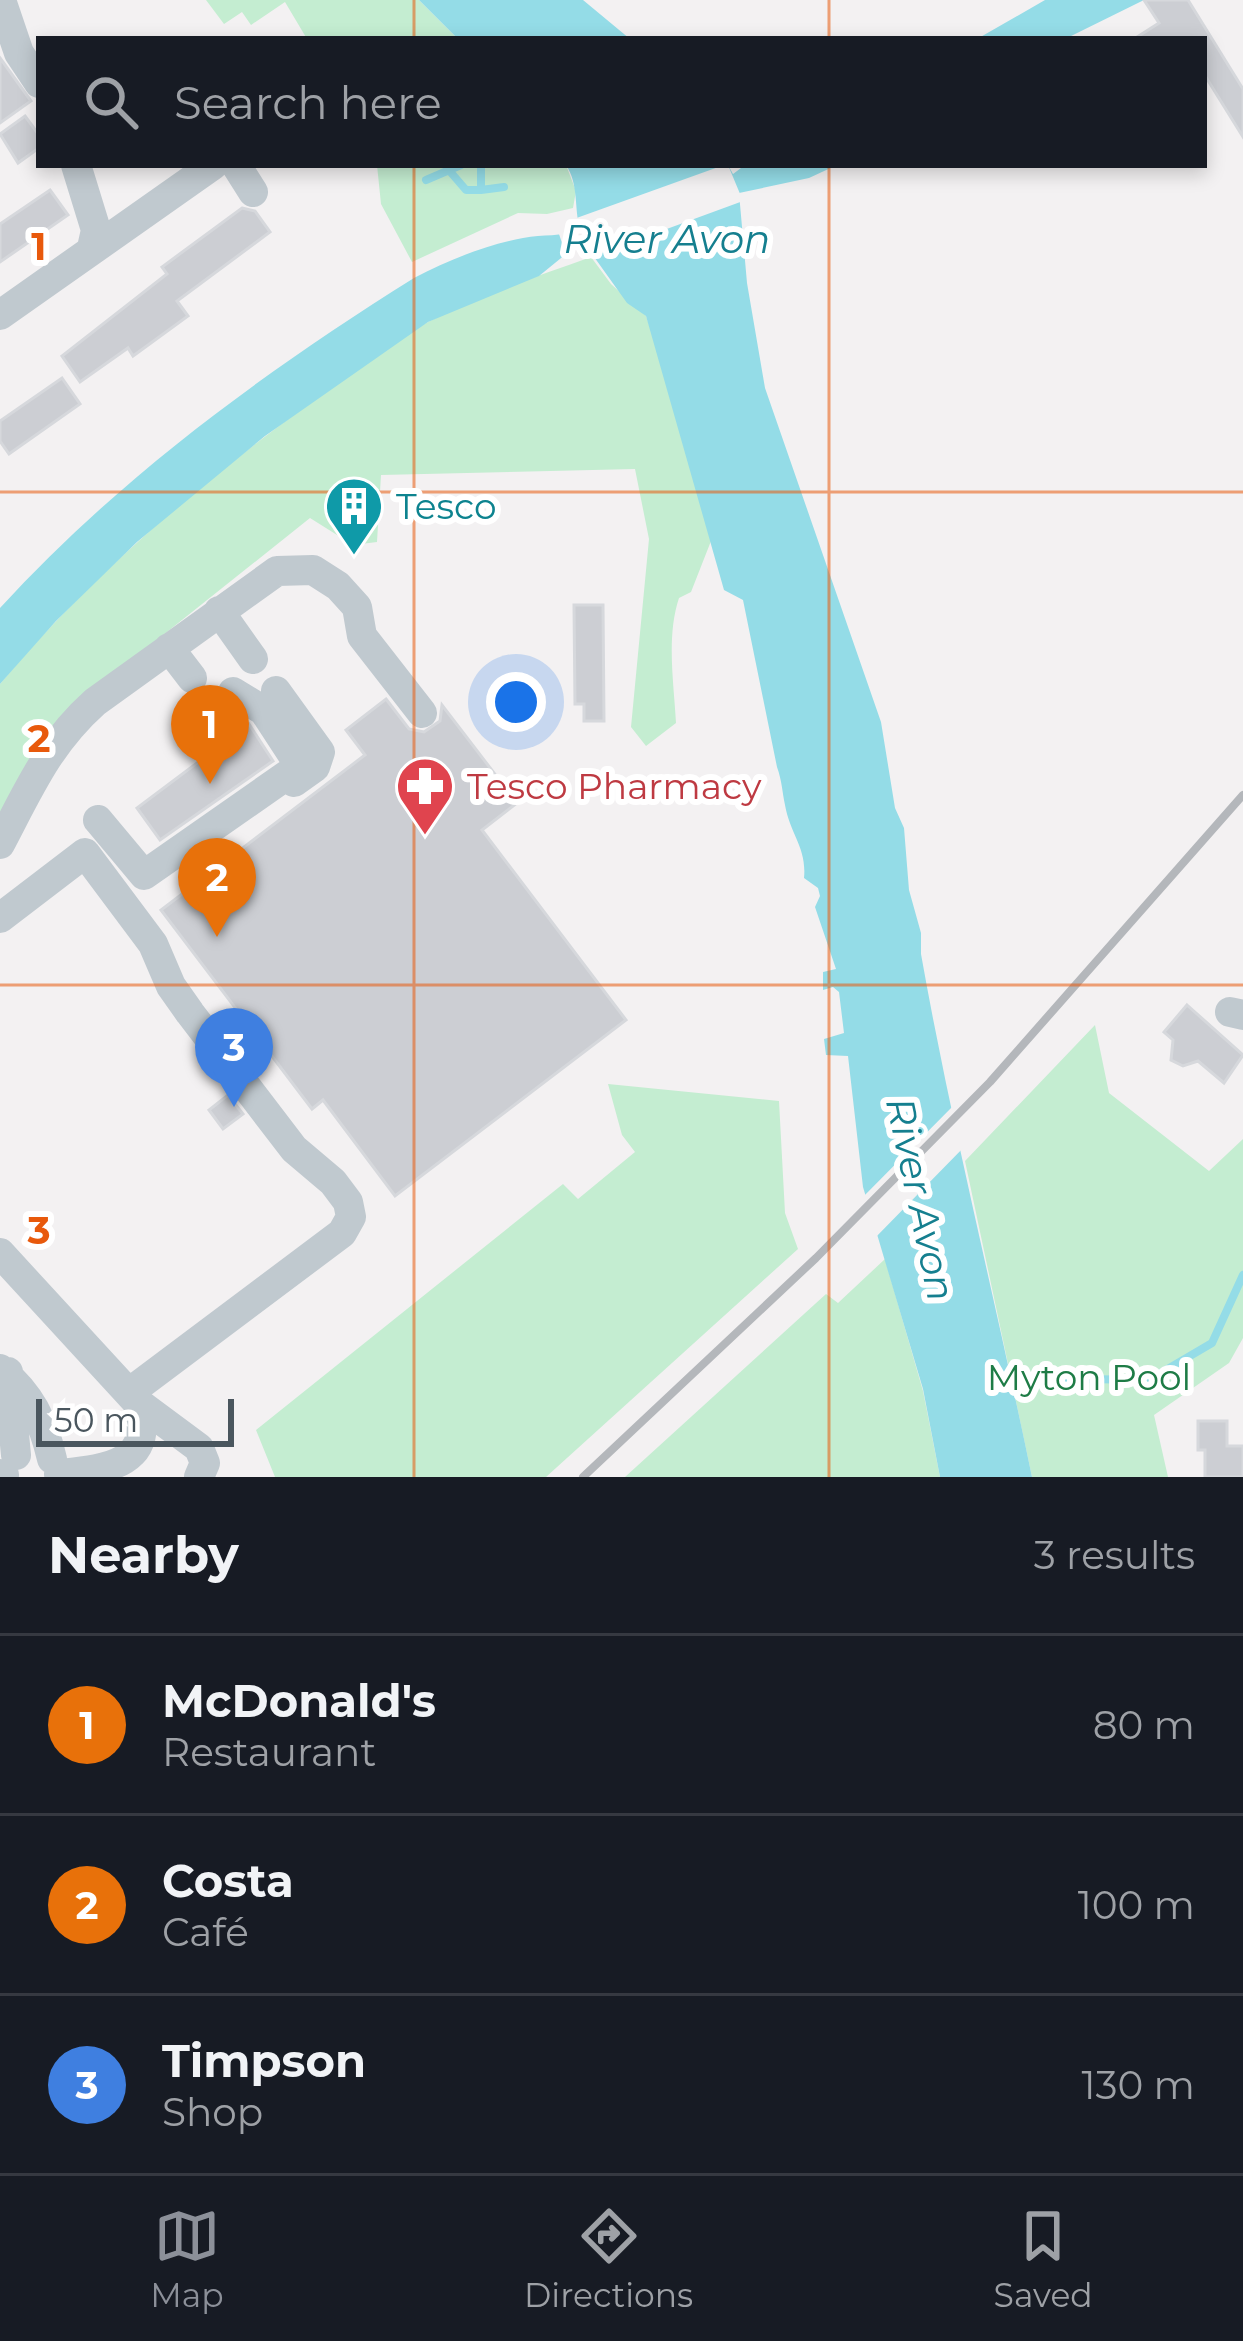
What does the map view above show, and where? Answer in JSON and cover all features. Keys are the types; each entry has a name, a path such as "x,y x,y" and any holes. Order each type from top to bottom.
{"street":[{"path":"1,0 22,61 36,79"},
{"path":"77,168 96,230 92,248"},
{"path":"0,315 209,168"},
{"path":"238,168 253,192"},
{"path":"0,844 57,740 95,702 278,572 303,567 323,574 357,607 362,636 422,713"},
{"path":"220,611 253,659"},
{"path":"169,648 192,678"},
{"path":"123,904 315,767 320,752 270,701 233,692"},
{"path":"98,820 144,875 300,766 308,754 270,701"},
{"path":"0,918 85,853 153,944 171,986 190,1013 294,1149 333,1182 348,1202 351,1217 342,1233 134,1397"},
{"path":"0,1252 134,1397 199,1448 205,1462 200,1477"},
{"path":"4,1368 30,1396 57,1470"},
{"path":"4,1368 6,1470"},
{"path":"6,1470 34,1450 57,1470 114,1466 131,1454 142,1433 134,1397"}],"green space":[{"path":"206,0 419,0 455,36 305,36 285,2 251,25 242,12 224,24"},
{"path":"377,168 567,168 576,191 573,208 547,214 518,213 412,262 381,204"},
{"path":"591,257 611,284 646,316 711,541 691,592 679,598 675,613 676,723 646,746 631,727 649,539 635,469 381,475 377,542 353,545 310,518 113,675 43,738 0,827 0,684 109,569 230,464 399,340 468,303"},
{"name":"Myton Pool","path":"1095,1025 1109,1093 1209,1171 1243,1139 1243,1338 1229,1363 1154,1415 1168,1477 1032,1477 965,1161"},
{"path":"608,1084 779,1101 785,1213 798,1249 546,1477 275,1477 256,1430 563,1184 578,1199 635,1152 622,1135"},
{"path":"885,1259 923,1391 940,1477 625,1477 826,1294 838,1303"}],"water":[{"path":"419,0 583,0 626,36 455,36"},
{"path":"1045,0 1144,0 1071,36 982,36"},
{"name":"River Avon","path":"567,168 730,168 733,174 741,168 831,168 809,178 739,193 747,283 765,388 881,722 895,808 904,828 909,890 921,933 933,1020 1032,1477 940,1477 923,1389 863,1187 848,1056 826,1055 824,1039 844,1033 839,992 833,987 823,990 823,972 836,969 815,907 818,888 804,878 803,858 787,815 743,600 724,590 646,316 627,303 587,247 566,254 539,276 428,322 265,436 137,542 0,684 0,608 94,514 249,389 414,278 495,245 580,230"}],"pier":[{"path":"716,168 729,168 743,201 585,259 583,254 568,261 558,231 573,226 571,220"},
{"path":"954,1105 967,1144 873,1240 861,1199"}],"building":[{"path":"1144,0 1188,0 1243,89 1243,137 1207,79 1207,36 1139,36 1159,23"},
{"path":"0,58 31,101 0,123"},
{"path":"25,116 36,131 36,150 18,163 0,134"},
{"path":"50,190 68,215 0,262 0,224"},
{"path":"242,208 255,211 270,232 177,301 188,316 133,356 128,348 80,382 62,356 167,274 162,267"},
{"path":"62,378 80,404 9,454 0,441 0,421"},
{"path":"574,605 603,605 604,721 584,721 584,704 575,704"},
{"path":"386,699 409,729 424,732 440,721 442,705 517,803 482,830 626,1020 395,1196 323,1100 312,1109 161,910 365,755 346,730"},
{"path":"249,724 273,761 160,840 137,808"},
{"path":"1187,1005 1243,1055 1224,1083 1198,1061 1183,1066 1171,1060 1173,1040 1164,1032"},
{"path":"228,1095 243,1114 223,1129 209,1110"},
{"path":"1198,1421 1227,1421 1227,1446 1243,1446 1243,1477 1205,1477"}],"waterway":[{"path":"447,168 466,190 481,190 481,168"},
{"path":"426,180 454,168"},
{"path":"481,190 504,187"},
{"path":"1012,1378 1149,1380 1212,1343 1243,1275"}],"railway":[{"path":"583,1477 816,1258 990,1082 1243,795"}],"place":[{"name":"Tesco","path":"354,557"},
{"name":"McDonald's","path":"210,784"},
{"name":"Tesco Pharmacy","path":"425,837"},
{"name":"Costa","path":"217,937"},
{"name":"Timpson","path":"234,1107"}]}
